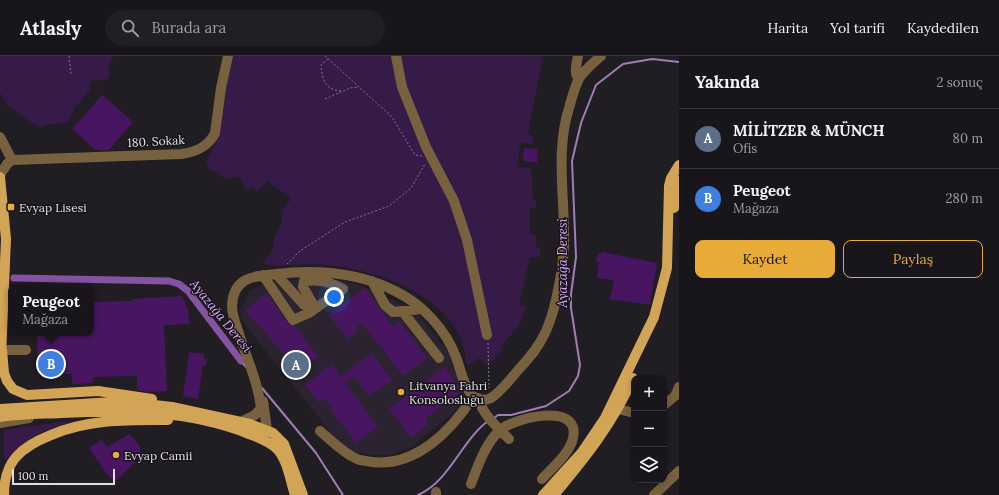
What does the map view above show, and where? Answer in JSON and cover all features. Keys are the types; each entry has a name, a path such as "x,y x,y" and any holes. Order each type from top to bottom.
{"main road":[{"path":"543,495 582,452 605,418 654,317 667,268 669,186 671,178 679,165"},
{"path":"0,176 6,240 2,350 0,366"},
{"path":"554,495 589,455 618,409 661,316 674,270 677,193 679,181"},
{"path":"2,350 4,373 7,382 13,389 27,395 98,391 138,396 172,407 241,422 267,430 284,444 303,495"},
{"path":"0,409 113,402 172,407"},
{"path":"0,417 113,411 144,412 209,422 245,432 265,440 277,449 285,461 295,495"},
{"path":"4,495 6,476 14,458 38,440 71,427 98,421 116,420 209,422"}],"street":[{"name":"180. Sokak","path":"12,160 181,154 200,149 212,139 215,133 221,88 228,56"},
{"path":"396,56 402,87 430,154 454,201 467,240 488,335"},
{"path":"578,56 576,68 579,79"},
{"path":"476,398 490,399 540,343 551,317 564,253 561,141 567,115 579,79 601,56"},
{"path":"0,137 12,160 7,164 0,176"},
{"path":"267,430 261,398 237,319 236,311 240,296 247,284 260,276 327,272 372,281 396,291 408,298 421,309 446,334 456,357 466,387 494,423 509,439"},
{"path":"260,276 293,320 309,313 343,289 330,282 315,280 304,281 303,287 313,304 310,306 304,305 276,274"},
{"path":"372,281 386,305 393,312 421,309"},
{"path":"403,312 439,358"},
{"path":"2,350 26,350"},
{"path":"667,403 675,396 679,387"},
{"path":"241,422 258,412 261,408 261,398"},
{"path":"320,431 358,460 379,462 402,460 418,453 442,436 476,398"},
{"path":"618,409 631,412"},
{"path":"0,423 59,414"},
{"path":"494,423 544,416 557,416 569,421 574,430 573,439 566,452 542,479"},
{"path":"471,484 494,423"},
{"path":"654,495 679,471"}],"path":[{"path":"69,56 71,74"},
{"path":"325,56 392,117 415,155 422,156 430,154"},
{"path":"328,59 321,65 322,75 326,86 333,91 341,91"},
{"path":"325,99 341,91 360,87"},
{"path":"276,274 300,251 345,222 389,206 411,188 430,154"},
{"path":"488,335 488,386 494,394"}],"shaded area":[{"path":"0,56 114,56 109,65 109,78 102,81 95,80 91,82 91,89 75,108 68,123 49,124 40,128 10,108 0,93"},
{"path":"231,56 543,56 528,134 533,136 533,144 520,143 518,167 531,168 533,200 536,200 536,208 530,208 530,234 536,235 536,247 540,248 540,257 530,257 519,305 526,307 519,326 500,347 503,351 486,366 480,358 467,366 460,337 449,320 434,304 415,292 394,282 350,268 308,264 278,266 263,263 272,250 275,236 282,222 281,211 291,199 267,181 257,192 253,188 245,189 241,179 236,177 225,179 217,172 209,170 206,162 219,133"},
{"path":"320,277 358,284 415,311 448,351 468,400 413,446 390,455 372,455 355,452 340,443 243,322 240,311 249,291 268,283"},
{"path":"59,422 74,422 36,435 21,445 6,460 4,459 4,430"}],"building":[{"path":"102,95 133,122 109,150 96,150 72,129"},
{"path":"524,148 538,149 537,163 523,161"},
{"path":"602,252 657,263 650,305 610,299 614,280 597,278 599,262 596,262 598,253 601,254"},
{"path":"365,288 392,326 399,321 427,358 403,376 362,323 355,329 357,332 347,339 329,315"},
{"path":"267,293 288,324 294,326 318,356 297,373 282,352 245,310"},
{"path":"182,296 188,310 189,324 164,325 167,391 150,392 137,390 137,376 93,377 93,383 72,384 72,374 38,375 37,336 94,336 94,302 133,301 133,299"},
{"path":"189,352 204,354 204,359 207,359 206,366 203,366 198,399 183,396"},
{"path":"372,353 392,380 369,397 354,376 345,383 378,427 356,443 331,410 333,408 325,398 319,403 305,385 332,364 341,376"},
{"path":"444,367 461,391 425,419 429,424 411,437 389,409"},
{"name":"Evyap Camii","path":"130,434 141,448 136,461 116,481 109,477 89,448 102,439 107,447"}],"waterway":[{"name":"Ayazağa Deresi","path":"494,418 498,415 511,415 546,406 569,391 578,376 580,365 571,308 571,294 576,257 572,161 581,123 596,85 623,64 652,59 679,62"},
{"name":"Ayazağa Deresi","path":"14,278 169,281 179,284 188,291 241,361"},
{"name":"Ayazağa Deresi","path":"241,361 246,367"},
{"name":"Ayazağa Deresi","path":"262,388 316,453 343,495"},
{"name":"Ayazağa Deresi","path":"418,495 429,489 439,480 470,439 488,421"}],"place":[{"name":"Evyap Lisesi","path":"11,207"},
{"name":"Peugeot","path":"51,364"},
{"name":"MİLİTZER & MÜNCH","path":"296,365"},
{"name":"Litvanya Fahri Konsolosluğu","path":"401,392"},
{"name":"Evyap Camii","path":"116,455"}]}
